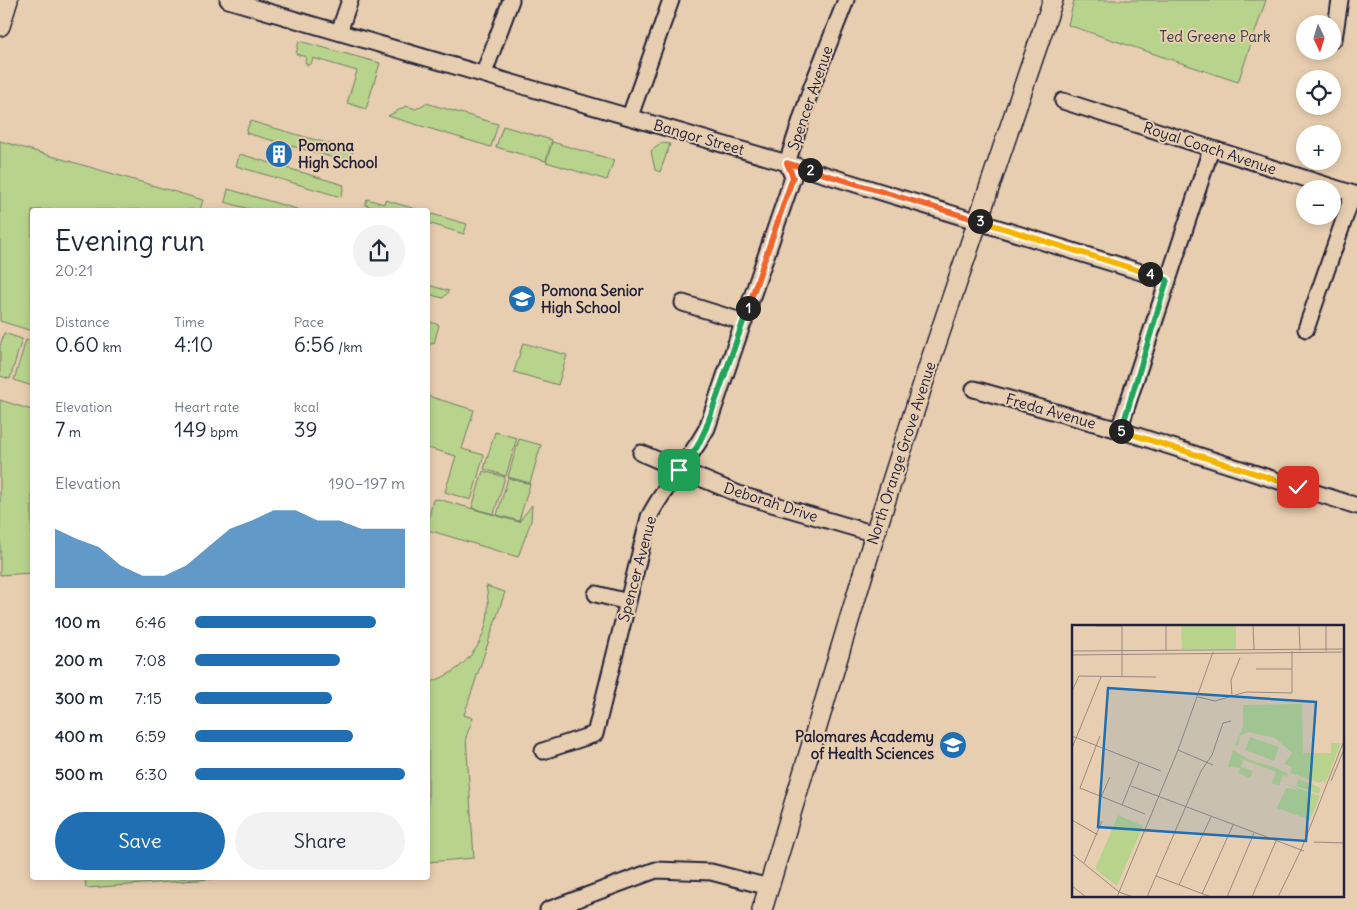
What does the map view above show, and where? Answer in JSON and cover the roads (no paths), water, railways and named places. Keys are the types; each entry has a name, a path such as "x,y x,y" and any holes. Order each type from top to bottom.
{"main road":[{"path":"0,26 8,0"},
{"name":"North Orange Grove Avenue","path":"762,910 875,534 930,362 1053,0"}],"street":[{"name":"Bangor Street","path":"228,0 484,73 979,220 1167,280"},
{"path":"339,32 350,0"},
{"path":"484,73 512,0"},
{"path":"630,116 671,0"},
{"name":"Spencer Avenue","path":"543,751 595,734 649,517 662,493 697,447 706,428 793,177 787,163 811,89 846,0"},
{"path":"1338,15 1340,0"},
{"name":"Royal Coach Avenue","path":"1063,101 1355,194"},
{"path":"1120,430 1211,149"},
{"path":"1306,329 1355,194"},
{"path":"683,303 744,322"},
{"name":"Freda Avenue","path":"974,389 1120,430 1357,506"},
{"name":"Deborah Drive","path":"641,453 742,495 875,534"},
{"path":"596,594 628,602"},
{"path":"548,910 656,870 711,872 769,887"}],"place":[{"name":"Pomona High School","path":"279,154"},
{"name":"Pomona Senior High School","path":"522,299"},
{"name":"Palomares Academy of Health Sciences","path":"953,745"}],"park label":[{"name":"Ted Greene Park","path":"1215,36"}]}
